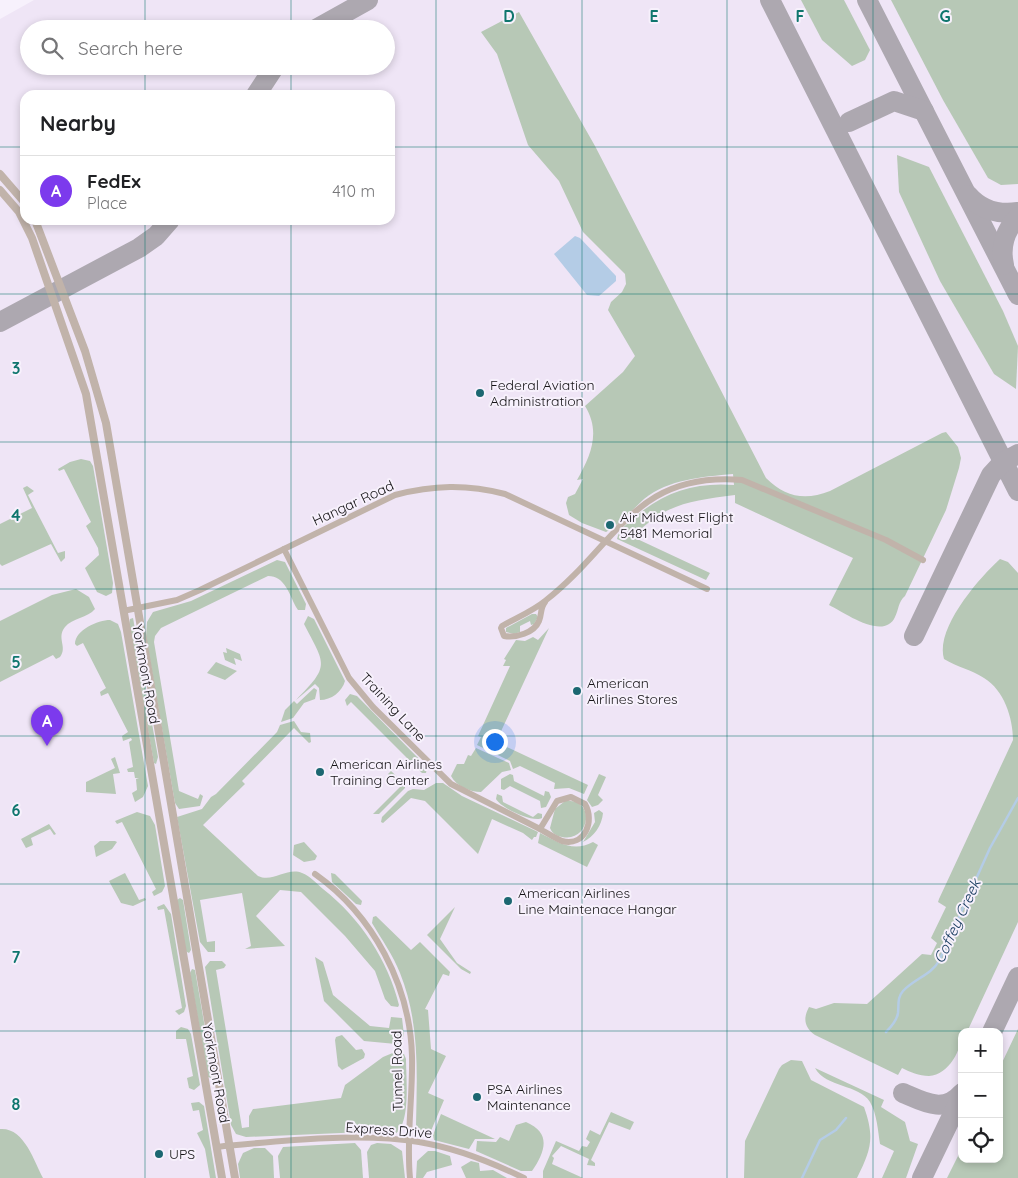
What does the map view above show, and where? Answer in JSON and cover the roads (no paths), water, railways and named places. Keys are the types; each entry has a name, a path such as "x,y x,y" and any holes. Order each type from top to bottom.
{"street":[{"path":"0,174 20,197"},
{"name":"Yorkmont Road","path":"0,190 14,205 20,216"},
{"name":"Yorkmont Road","path":"25,225 86,394 171,894 222,1178"},
{"name":"Yorkmont Road","path":"37,225 50,254 98,389 109,440 235,1178"},
{"path":"544,602 541,607 539,621 534,628 518,637 504,636 502,626 544,602 573,576 605,540 640,507 662,492 691,482 726,479 742,480 886,540 923,560"},
{"name":"Hangar Road","path":"123,611 177,600 395,495 444,486 471,487 505,494 707,589"},
{"name":"Training Lane","path":"284,549 349,678 373,707 451,784 540,829 562,840 575,840 586,831 590,825 589,810 579,799 563,798 552,806 540,829"},
{"path":"158,816 172,813"},
{"name":"Tunnel Road","path":"315,874 344,901 372,933 399,984 411,1035 410,1178"},
{"path":"171,894 185,890"},
{"path":"183,961 197,958"},
{"path":"207,1094 220,1092"},
{"name":"Express Drive","path":"216,1147 362,1138 410,1141 453,1150 493,1163 524,1178"}],"water":[{"path":"575,236 580,238 616,276 616,281 599,296 587,295 554,254"}],"waterway":[{"name":"Coffey Creek","path":"886,1032 896,1018 899,999 903,991 932,970 939,961 990,848 1018,798"},
{"name":"Coffey Creek","path":"802,1178 820,1140 836,1130 846,1118"}],"place":[{"name":"Federal Aviation Administration","path":"480,393"},
{"name":"Air Midwest Flight 5481 Memorial","path":"610,525"},
{"name":"American Airlines Stores","path":"577,691"},
{"name":"FedEx","path":"47,746"},
{"name":"American Airlines Training Center","path":"320,772"},
{"name":"American Airlines Line Maintenace Hangar","path":"508,901"},
{"name":"PSA Airlines Maintenance","path":"477,1097"},
{"name":"UPS","path":"159,1154"}]}
